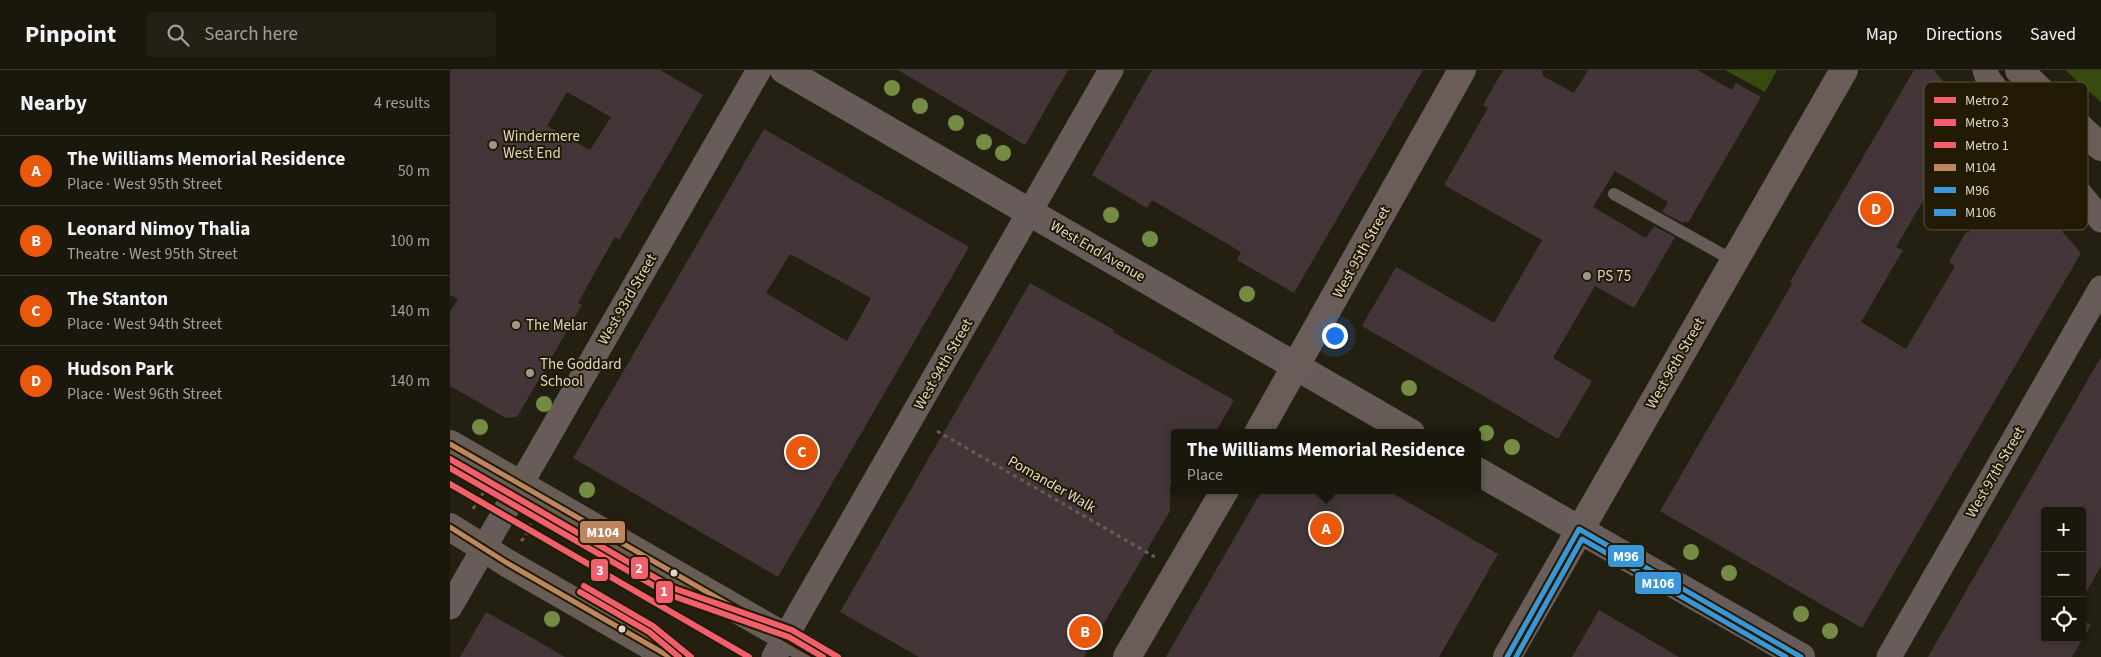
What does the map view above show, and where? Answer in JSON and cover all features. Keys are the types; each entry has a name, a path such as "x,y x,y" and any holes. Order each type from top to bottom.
{"main road":[{"name":"West 95th Street","path":"1260,429 1462,70"},
{"name":"West 96th Street","path":"1508,657 1579,529 1844,70"},
{"path":"2019,70 2031,82"},
{"path":"2088,134 2101,146"},
{"path":"450,444 520,483 780,647 820,657"},
{"path":"1127,657 1223,494"},
{"path":"461,520 484,548 670,657"}],"street":[{"name":"West 93rd Street","path":"450,607 759,70"},
{"name":"West End Avenue","path":"784,70 1404,429"},
{"name":"West 94th Street","path":"780,647 1111,70"},
{"path":"1984,70 1990,82"},
{"path":"2088,204 2101,220"},
{"name":"West 97th Street","path":"1889,657 2101,288"},
{"path":"1481,473 1801,657"}],"lane":[{"path":"1614,194 1734,261"}],"path":[{"name":"Pomander Walk","path":"937,431 1155,557"},
{"path":"461,520 484,490"},
{"path":"518,544 525,537 534,515"}],"green space":[{"path":"1725,70 1777,70 1765,92"},
{"path":"2065,70 2101,70 2101,102 2088,90 2088,82 2078,82"}],"building":[{"path":"450,70 660,70 703,95 619,240 615,237 578,303 582,305 517,417 506,418 450,386 450,312 458,299 450,295","holes":["567,92 611,117 590,150 547,126"]},
{"path":"898,70 1068,70 1025,145"},
{"path":"1152,70 1423,70 1294,293 1237,260 1241,252 1152,200 1147,208 1092,175"},
{"path":"1503,70 1542,70 1543,76 1574,93 1588,70 1697,70 1732,90 1736,83 1761,97 1688,223 1684,221 1683,223 1662,212 1668,202 1615,171 1593,207 1646,238 1654,226 1675,237 1634,308 1595,286 1553,358 1592,381 1558,439 1362,326 1396,267 1494,323 1542,240 1444,185 1488,108 1483,105"},
{"path":"1914,70 1934,70 1944,82 1924,82 1924,199 1896,247 1903,250 1861,322 1906,349 1955,266 1949,262 1966,232 1969,233 1971,230 2061,230 2081,253 1862,628 1660,511 1792,284 1790,282"},
{"path":"764,129 969,247 778,577 573,458","holes":["790,254 871,298 847,341 766,293"]},
{"path":"1030,283 1234,400 1217,429 1171,429 1170,511 1084,657 919,657 840,612"},
{"path":"2101,357 2101,566 2086,592 2086,507 2041,507 2041,642 2081,642 2072,657 1928,657"},
{"path":"1260,494 1394,494 1498,554 1439,657 1166,657"},
{"path":"1599,610 1679,657 1572,657"},
{"path":"486,612 522,632 565,657 460,657"},
{"path":"2086,622 2091,625 2086,633"}],"metro line":[{"name":"2","path":"450,459 673,588 792,630 838,657"},
{"name":"1","path":"450,468 670,595 789,637 823,657"},
{"name":"3","path":"450,484 749,657"},
{"name":"2","path":"584,586 653,626 691,657"},
{"name":"1","path":"580,592 649,632 679,657"}],"transit line":[{"name":"M104","path":"450,444 820,657"},
{"name":"M104","path":"450,527 507,563 670,657"},
{"name":"M96","path":"1507,657 1579,529 1801,657"},
{"name":"M106","path":"1516,657 1582,539 1786,657"}],"place":[{"name":"Windermere West End","path":"493,145"},
{"name":"Hudson Park","path":"1876,209"},
{"name":"PS 75","path":"1587,276"},
{"name":"The Melar","path":"516,325"},
{"name":"The Goddard School","path":"530,373"},
{"name":"The Stanton","path":"802,452"},
{"name":"The Williams Memorial Residence","path":"1326,529"},
{"name":"Leonard Nimoy Thalia","path":"1085,632"}]}
